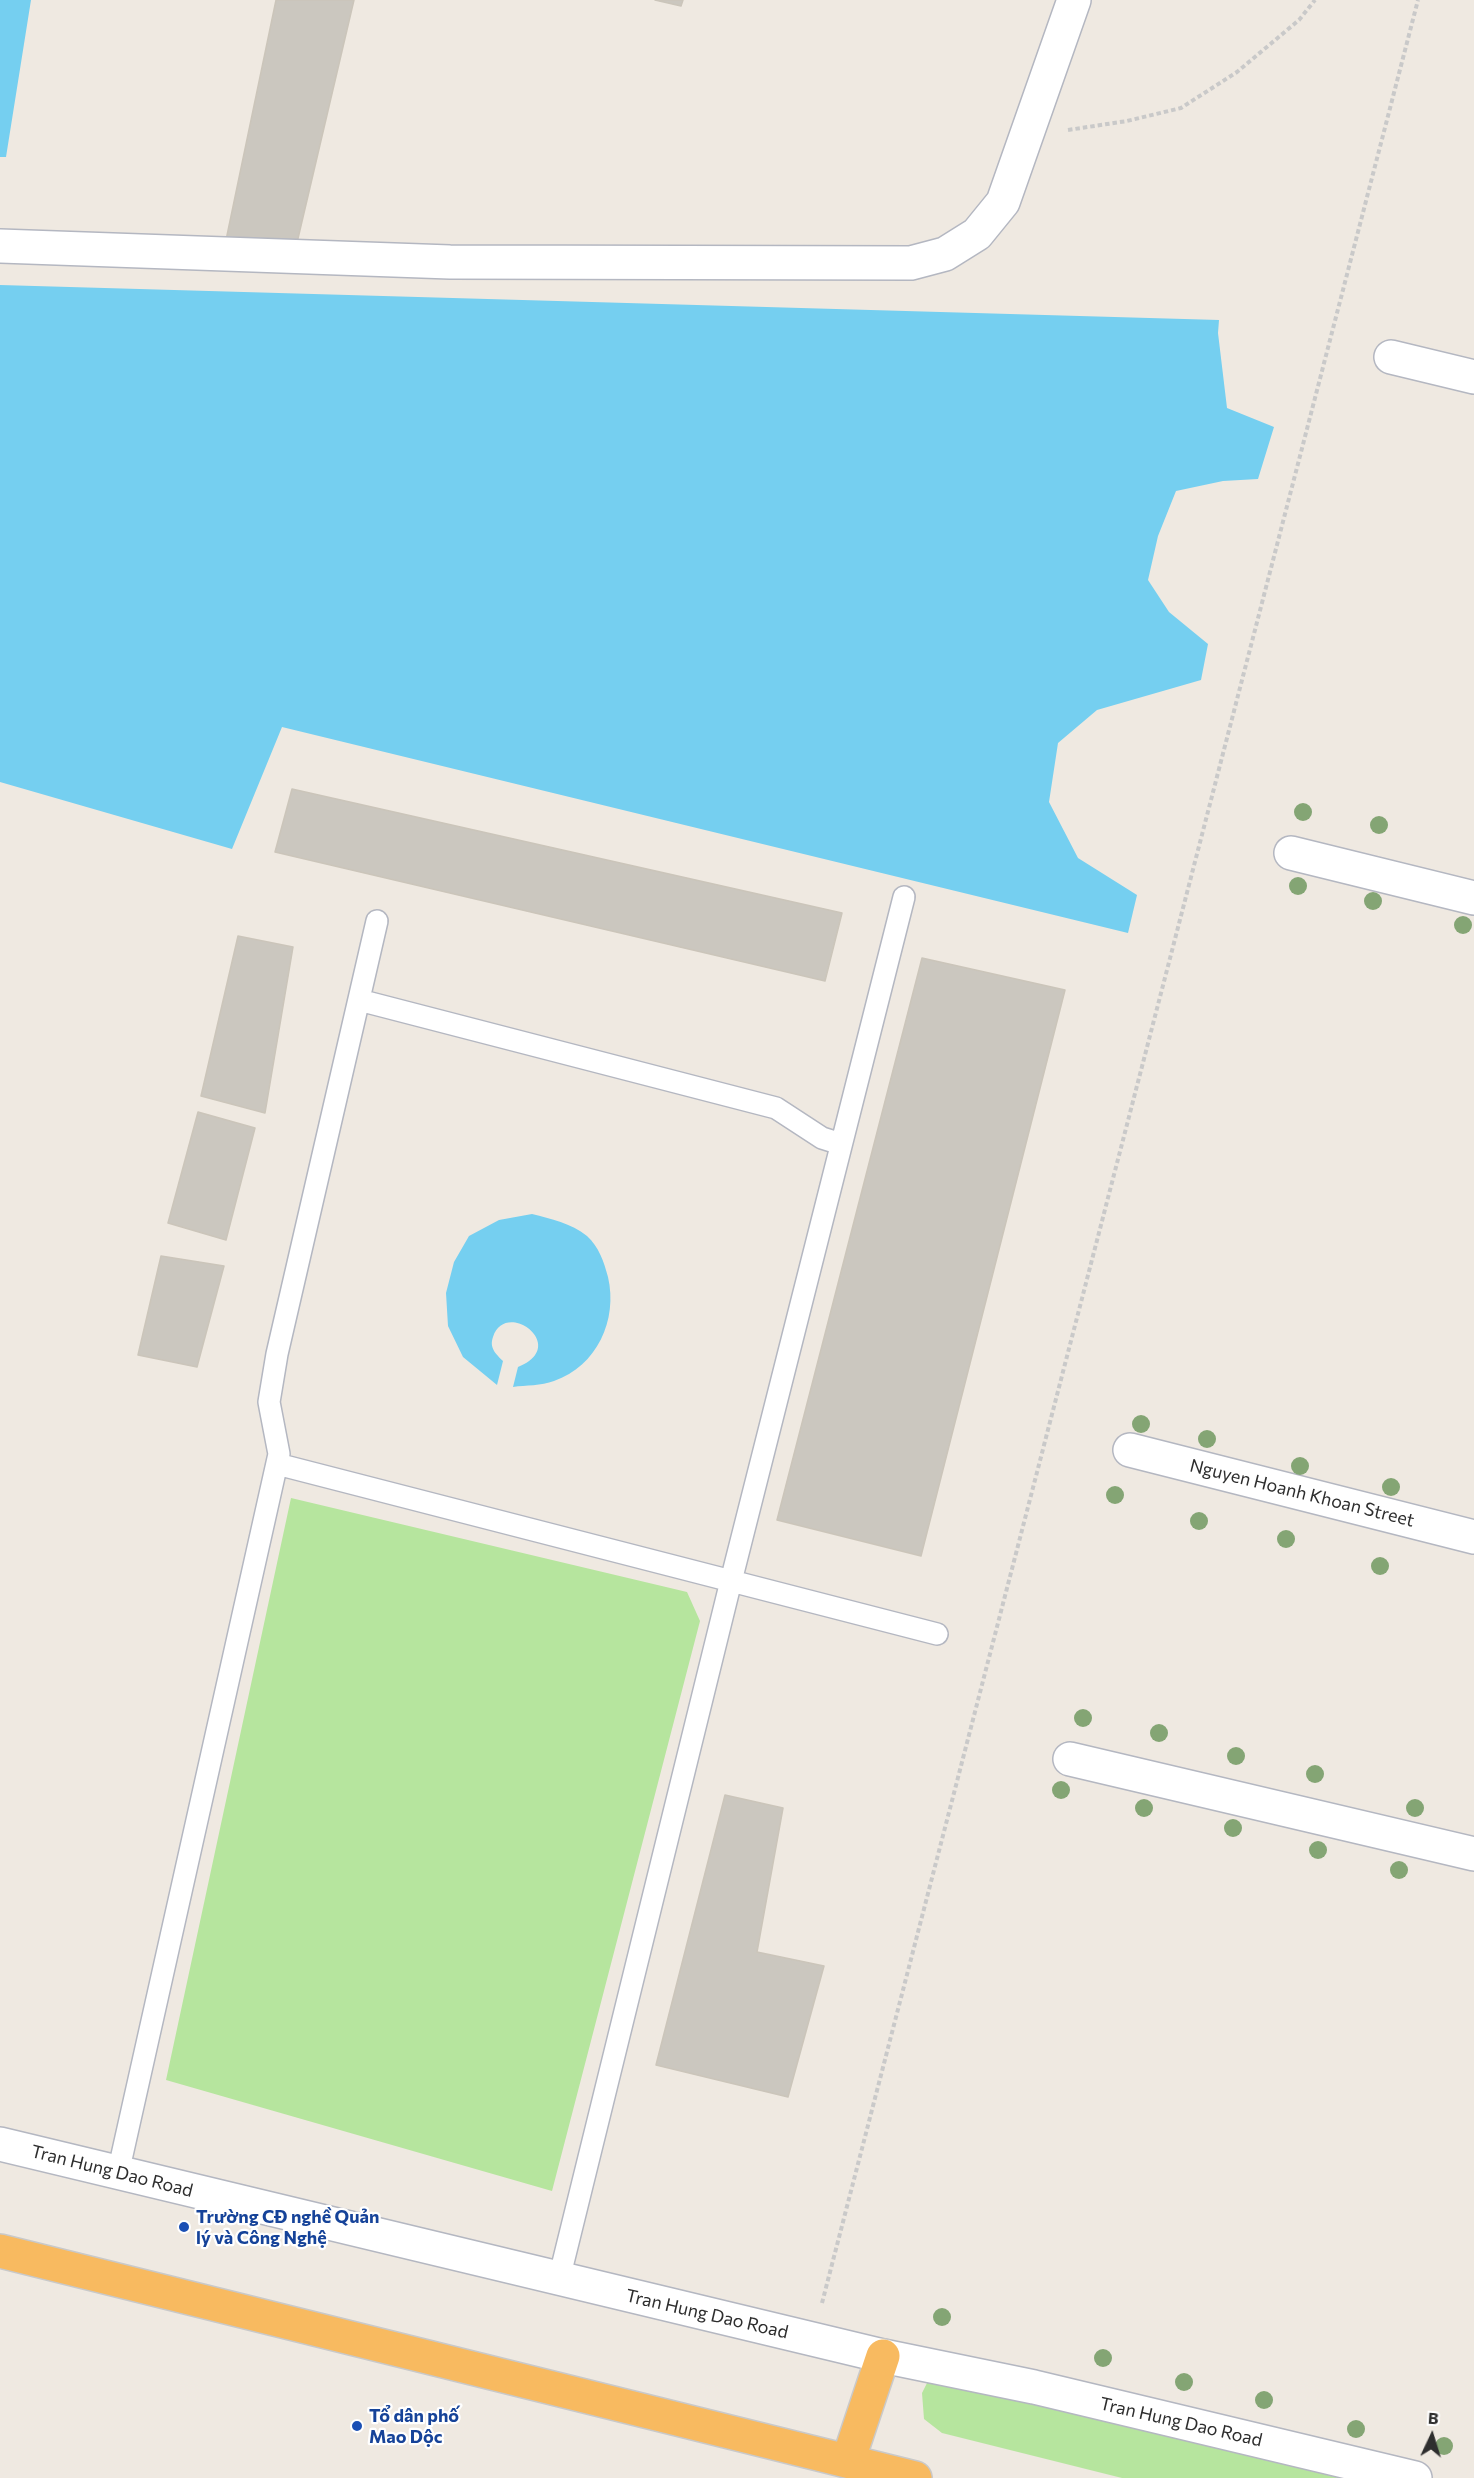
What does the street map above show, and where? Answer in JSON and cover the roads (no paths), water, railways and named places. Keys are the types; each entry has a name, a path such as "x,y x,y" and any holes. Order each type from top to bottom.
{"highway":[{"path":"0,2252 843,2470 915,2478"},
{"path":"843,2470 884,2356"}],"street":[{"path":"0,246 450,262 911,263 945,254 977,234 1003,201 1074,0"},
{"path":"1391,357 1474,377"},
{"path":"1291,853 1474,898"},
{"name":"Nguyen Hoanh Khoan Street","path":"1130,1450 1474,1537"},
{"path":"1070,1759 1474,1854"},
{"name":"Tran Hung Dao Road","path":"0,2144 884,2356 1034,2387 1415,2478"}],"lane":[{"path":"559,2279 731,1581 904,897"},
{"path":"118,2173 277,1464 279,1454 269,1402 277,1354 377,921"},
{"path":"359,1000 776,1108 822,1138 841,1144"},
{"path":"277,1464 937,1634"}],"water":[{"path":"0,0 31,0 6,157 0,157"},
{"path":"0,285 1219,320 1218,333 1227,408 1274,427 1258,479 1223,481 1176,491 1158,536 1148,580 1169,612 1208,644 1201,680 1097,710 1058,743 1049,802 1078,858 1137,895 1128,933 282,727 232,849 0,782"},
{"path":"532,1214 574,1228 587,1236 595,1245 608,1277 610,1309 607,1325 593,1353 569,1374 549,1383 513,1387 518,1367 533,1358 538,1348 537,1338 520,1324 509,1322 500,1326 492,1341 494,1350 503,1361 497,1385 463,1357 448,1326 446,1293 454,1262 469,1236 499,1220"}],"place":[{"name":"Trường CĐ nghề Quản lý và Công Nghệ","path":"184,2227"},
{"name":"Tổ dân phố Mao Dộc","path":"357,2426"}]}
